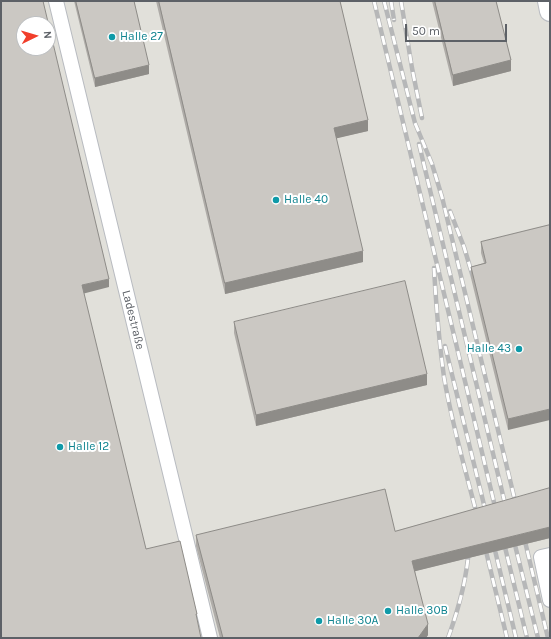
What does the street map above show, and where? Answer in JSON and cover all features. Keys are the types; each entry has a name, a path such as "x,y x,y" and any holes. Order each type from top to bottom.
{"street":[{"name":"Ladestraße","path":"56,1 210,638"},
{"path":"548,1 550,11"},
{"path":"545,556 550,600"}],"shaded area":[{"path":"1,1 550,1 550,638 1,638"}],"building":[{"name":"Halle 12","path":"1,1 43,1 47,16 16,16 16,56 56,56 109,279 82,285 146,549 180,541 201,638 1,638"},
{"name":"Halle 27","path":"76,1 134,1 149,65 95,78"},
{"name":"Halle 40","path":"159,1 340,1 368,120 334,128 363,251 225,283"},
{"path":"435,1 496,1 511,60 453,75"},
{"name":"Halle 43","path":"550,225 550,409 508,419 471,267 486,263 481,242"},
{"path":"405,281 427,374 256,415 234,322"},
{"path":"550,488 550,527 412,561 428,624 418,638 223,638 196,535 385,489 395,531"}],"railway":[{"path":"374,1 497,515"},
{"path":"384,1 415,123 432,164 442,197 517,509"},
{"path":"391,1 394,20"},
{"path":"401,1 422,118"},
{"path":"419,144 507,512"},
{"path":"450,211 464,247 473,277"},
{"path":"434,268 438,322 447,395 478,519"},
{"path":"445,346 487,517"},
{"path":"523,533 548,638"},
{"path":"513,537 538,638"},
{"path":"503,539 527,638"},
{"path":"493,542 516,638"},
{"path":"484,543 507,638"},
{"path":"448,638 462,593 469,547"}],"place":[{"name":"Halle 27","path":"112,37"},
{"name":"Halle 40","path":"276,200"},
{"name":"Halle 43","path":"519,349"},
{"name":"Halle 12","path":"60,447"},
{"name":"Halle 30B","path":"388,611"},
{"name":"Halle 30A","path":"319,621"}]}
